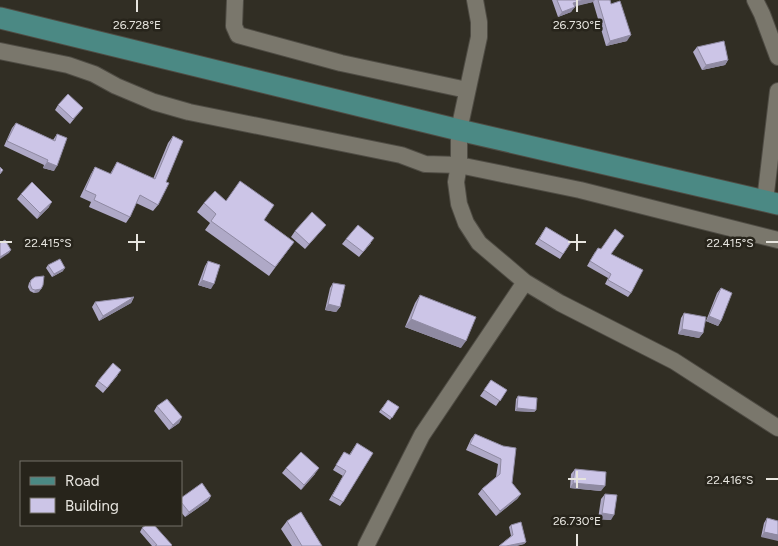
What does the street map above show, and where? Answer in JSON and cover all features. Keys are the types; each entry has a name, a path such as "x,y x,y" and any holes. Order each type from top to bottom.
{"main road":[{"path":"0,18 459,130 772,203"}],"street":[{"path":"235,0 234,26 238,35 340,63 468,90"},
{"path":"475,0 479,22 479,37 459,130 459,165 456,182 459,204 466,223 479,243 525,282 560,303 674,360 778,428"},
{"path":"755,0 778,57"},
{"path":"0,51 68,65 94,74 116,86 154,102 189,112 401,155 425,164 459,165 580,190 778,240"},
{"path":"772,203 778,91"},
{"path":"366,546 422,435 525,282"}],"building":[{"path":"557,0 584,0 573,3 575,7 562,12"},
{"path":"598,0 610,0 611,4 620,1 631,35 610,41"},
{"path":"724,41 728,60 706,65 697,47"},
{"path":"68,94 83,108 73,119 58,105"},
{"path":"16,123 55,141 57,134 67,138 57,166 7,141"},
{"path":"173,136 183,141 166,182 169,183 158,205 140,195 130,217 94,200 96,195 85,190 95,167 111,174 117,162 155,179"},
{"path":"240,181 274,205 264,220 294,242 275,267 211,221 216,214 204,203 215,191 226,201"},
{"path":"32,182 52,202 40,213 21,194"},
{"path":"312,212 326,225 309,244 295,231"},
{"path":"358,225 374,238 363,252 346,239"},
{"path":"546,227 571,242 563,254 539,239"},
{"path":"615,229 624,236 611,254 643,270 631,293 608,280 611,274 590,261 598,248 601,249"},
{"path":"5,240 11,250 0,257 0,243"},
{"path":"60,259 65,268 54,274 48,265"},
{"path":"208,261 220,265 214,284 202,280"},
{"path":"44,276 41,289 32,289 31,280 35,277"},
{"path":"333,283 345,285 340,307 328,304"},
{"path":"721,288 732,293 721,321 709,316"},
{"path":"420,295 476,317 466,341 411,319"},
{"path":"134,297 103,316 95,302"},
{"path":"684,313 706,317 703,333 682,329"},
{"path":"113,363 121,370 107,388 98,381"},
{"path":"491,380 507,390 500,401 484,390"},
{"path":"518,396 537,398 536,410 517,408"},
{"path":"167,399 182,417 173,425 157,406"},
{"path":"388,400 399,407 392,418 381,410"},
{"path":"475,434 503,446 516,448 512,483 521,494 500,511 482,489 500,474 501,459 470,444"},
{"path":"357,443 373,453 343,502 332,496 346,471 336,465 344,452 350,455"},
{"path":"301,452 319,468 304,485 286,468"},
{"path":"575,469 606,472 605,486 573,483"},
{"path":"202,483 211,496 189,512 182,503 182,497"},
{"path":"605,494 617,495 614,515 602,513"},
{"path":"301,512 322,546 302,546 287,521"},
{"path":"767,518 778,521 778,535 764,532"},
{"path":"521,522 526,542 499,546 513,535 511,525"},
{"path":"145,526 155,526 172,545 155,546 157,545 142,528"}]}
